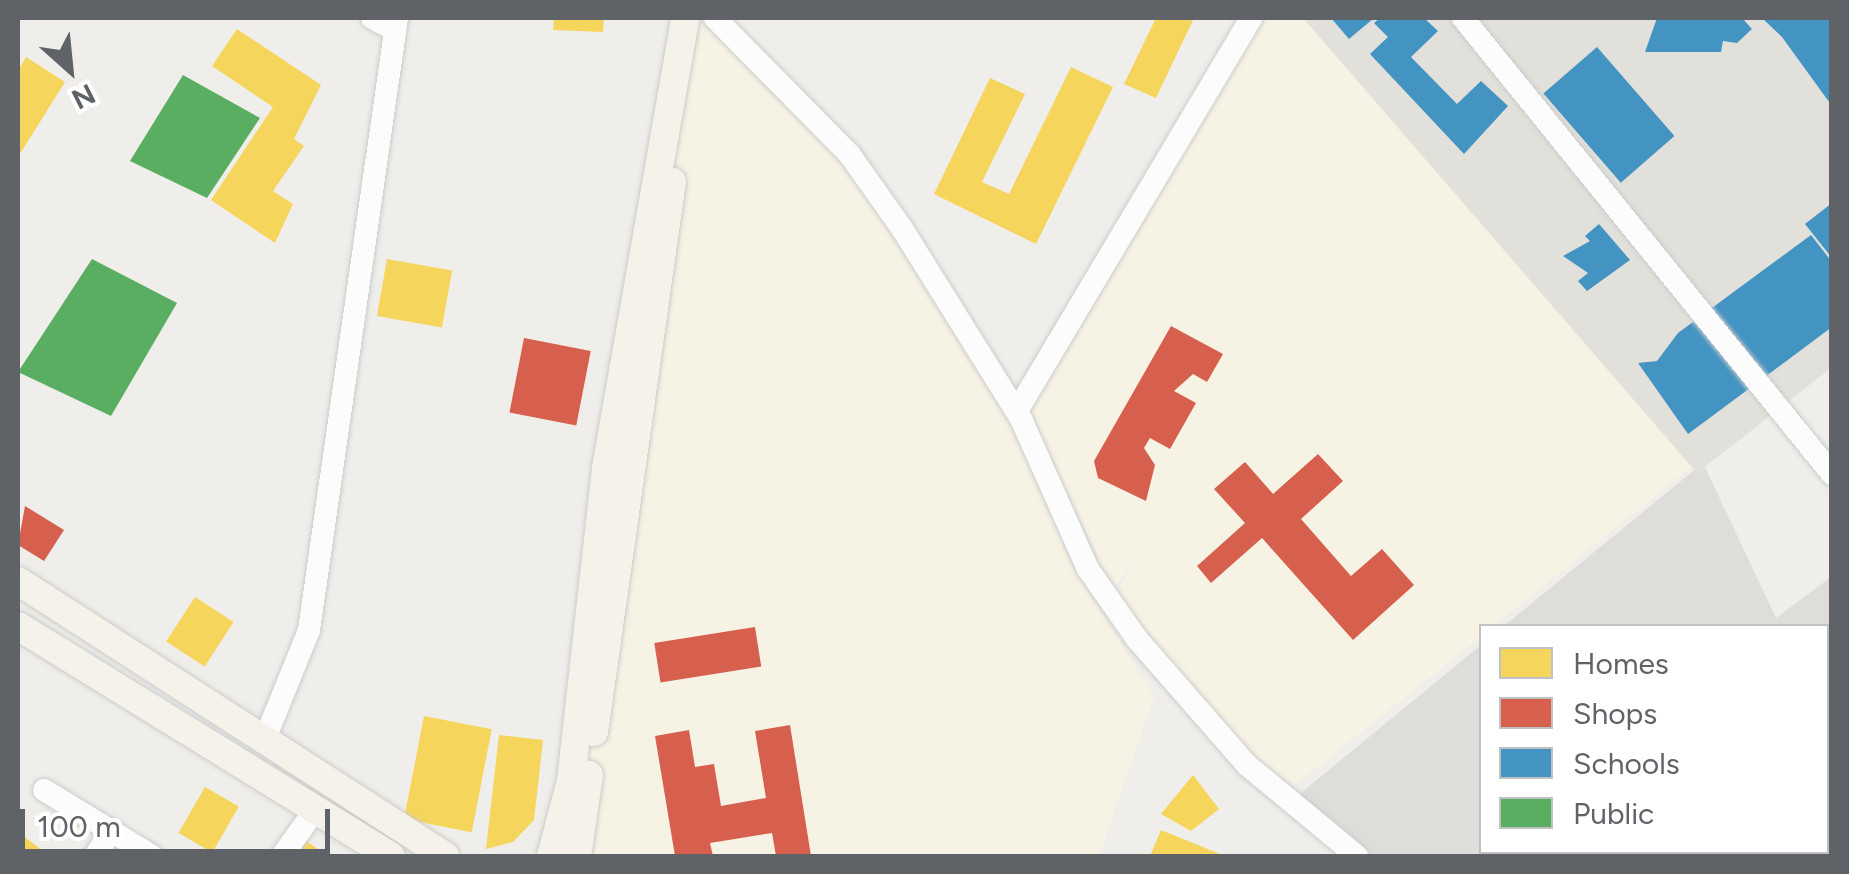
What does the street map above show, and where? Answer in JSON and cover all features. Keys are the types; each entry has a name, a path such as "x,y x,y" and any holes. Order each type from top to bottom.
{"main road":[{"path":"551,856 570,781 606,468 685,18"},
{"path":"577,856 624,476 702,18"},
{"path":"18,581 445,856"},
{"path":"18,626 391,856"}],"street":[{"path":"264,741 308,630 396,24 372,18"},
{"path":"715,18 850,155 1016,411 1088,569 1126,624 1247,766 1357,856"},
{"path":"1016,411 1251,18"},
{"path":"1463,18 1832,474"},
{"path":"44,790 152,856"},
{"path":"282,856 314,810"},
{"path":"95,856 112,830"}],"shaded area":[{"path":"697,18 846,163 1015,424 1068,559 1154,697 1099,856 571,856 615,494"},
{"path":"1257,18 1313,18 1694,465 1496,624 1479,624 1479,638 1294,786 1234,743 1114,595 1142,551 1113,589 1027,406"},
{"path":"1303,18 1831,18 1831,368 1697,473"},
{"path":"1703,463 1776,618 1831,577 1831,856 1370,856 1296,797 1479,647 1479,854 1829,854 1829,624 1506,624"}],"building: Homes":[{"path":"554,18 604,18 603,32 553,30"},
{"path":"1194,18 1156,98 1124,84 1155,20"},
{"path":"237,29 321,85 294,139 304,146 273,191 293,204 275,243 211,200 273,107 212,66"},
{"path":"26,57 65,82 18,157 18,71"},
{"path":"1071,67 1113,87 1036,244 934,194 990,78 1025,94 982,182 1009,194"},
{"path":"387,259 452,270 442,328 377,316"},
{"path":"195,597 234,622 205,667 166,641"},
{"path":"424,716 492,729 472,832 404,819"},
{"path":"499,735 543,740 534,820 513,842 486,849"},
{"path":"1193,775 1219,809 1191,831 1161,814"},
{"path":"205,787 239,806 212,852 178,833"},
{"path":"1161,830 1225,856 1150,856"},
{"path":"18,832 50,856 18,856"},
{"path":"304,840 329,856 293,856"}],"building: Shops":[{"path":"1171,326 1223,354 1207,382 1193,374 1174,391 1196,403 1170,449 1150,438 1144,448 1155,465 1146,501 1098,478 1094,461"},
{"path":"524,338 591,351 576,426 509,413"},
{"path":"1318,454 1343,481 1301,519 1351,576 1382,549 1414,585 1353,640 1262,538 1211,583 1197,566 1245,523 1214,489 1245,462 1273,494"},
{"path":"25,506 64,530 44,561 18,545"},
{"path":"755,627 761,667 661,682 654,643"},
{"path":"790,725 811,856 776,856 772,833 710,843 713,856 675,856 655,736 689,730 695,767 714,764 721,806 766,798 755,731"}],"building: Schools":[{"path":"1331,18 1374,18 1349,39"},
{"path":"1380,18 1424,18 1438,31 1411,57 1457,104 1481,81 1508,106 1464,154 1370,54 1388,37 1374,23"},
{"path":"1657,18 1742,18 1752,29 1737,43 1723,41 1721,52 1645,52"},
{"path":"1762,18 1832,18 1832,106 1782,37"},
{"path":"1597,47 1674,136 1621,183 1543,94"},
{"path":"1832,203 1832,258 1805,224"},
{"path":"1599,224 1630,260 1587,291 1578,281 1588,273 1563,256 1590,241 1585,236"},
{"path":"1811,235 1832,262 1832,327 1688,434 1638,363 1657,361 1678,333"}],"building: Public":[{"path":"183,75 260,118 207,198 130,161"},
{"path":"92,259 177,303 111,416 18,372"}]}
